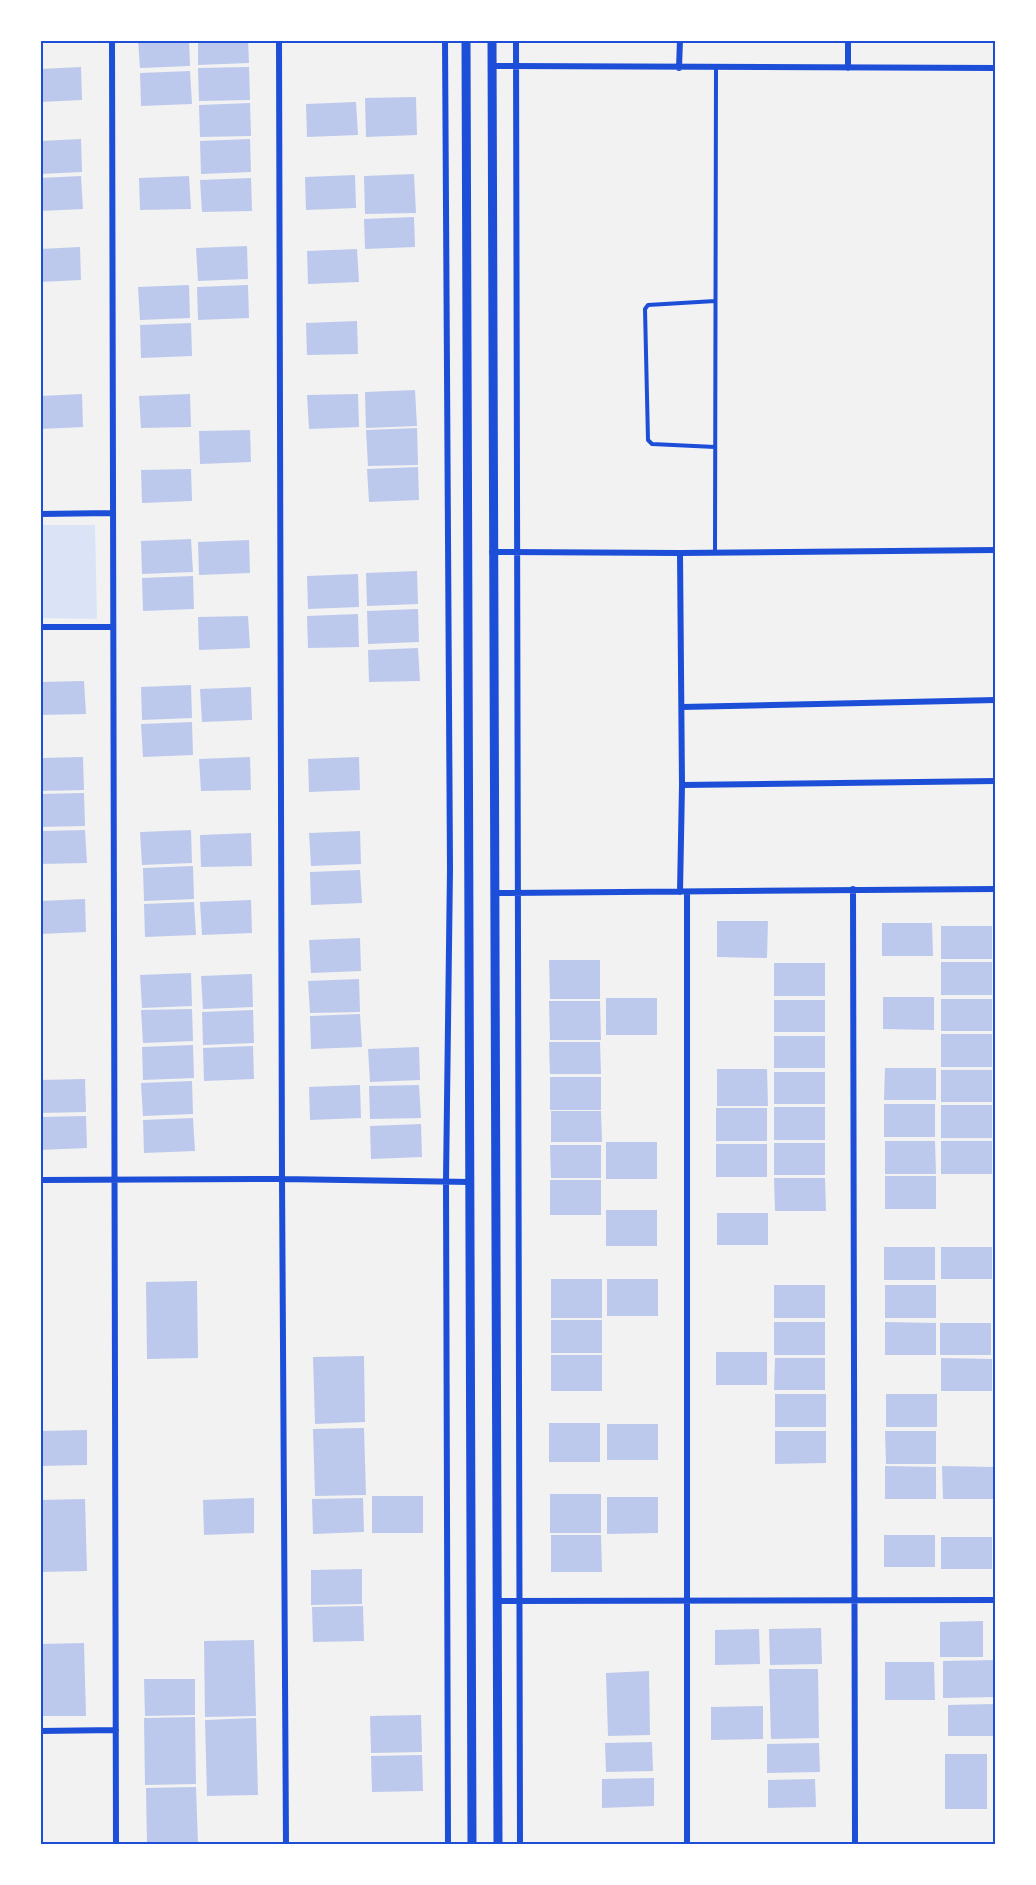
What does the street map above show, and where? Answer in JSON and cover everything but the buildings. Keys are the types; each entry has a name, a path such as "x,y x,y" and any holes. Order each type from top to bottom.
{"main road":[{"path":"466,40 472,1845"},
{"path":"492,40 498,1845"}],"street":[{"path":"112,40 116,1845"},
{"path":"279,40 286,1845"},
{"path":"445,40 450,869 446,1181 448,1845"},
{"path":"516,40 519,551 520,1845"},
{"path":"679,68 680,40"},
{"path":"848,40 848,68"},
{"path":"492,66 516,68 996,68"},
{"path":"40,514 112,513"},
{"path":"492,552 680,554 996,550"},
{"path":"680,554 687,1845"},
{"path":"40,627 113,627"},
{"path":"682,707 996,700"},
{"path":"682,785 996,780"},
{"path":"852,889 855,1845"},
{"path":"495,893 996,889"},
{"path":"40,1180 282,1179 470,1182"},
{"path":"496,1601 519,1603 996,1600"},
{"path":"40,1731 116,1730"}],"lane":[{"path":"715,552 716,68"},
{"path":"715,301 648,305 645,309 648,440 652,444 715,447"}],"shaded area":[{"path":"41,525 95,525 97,619 41,618"}]}
